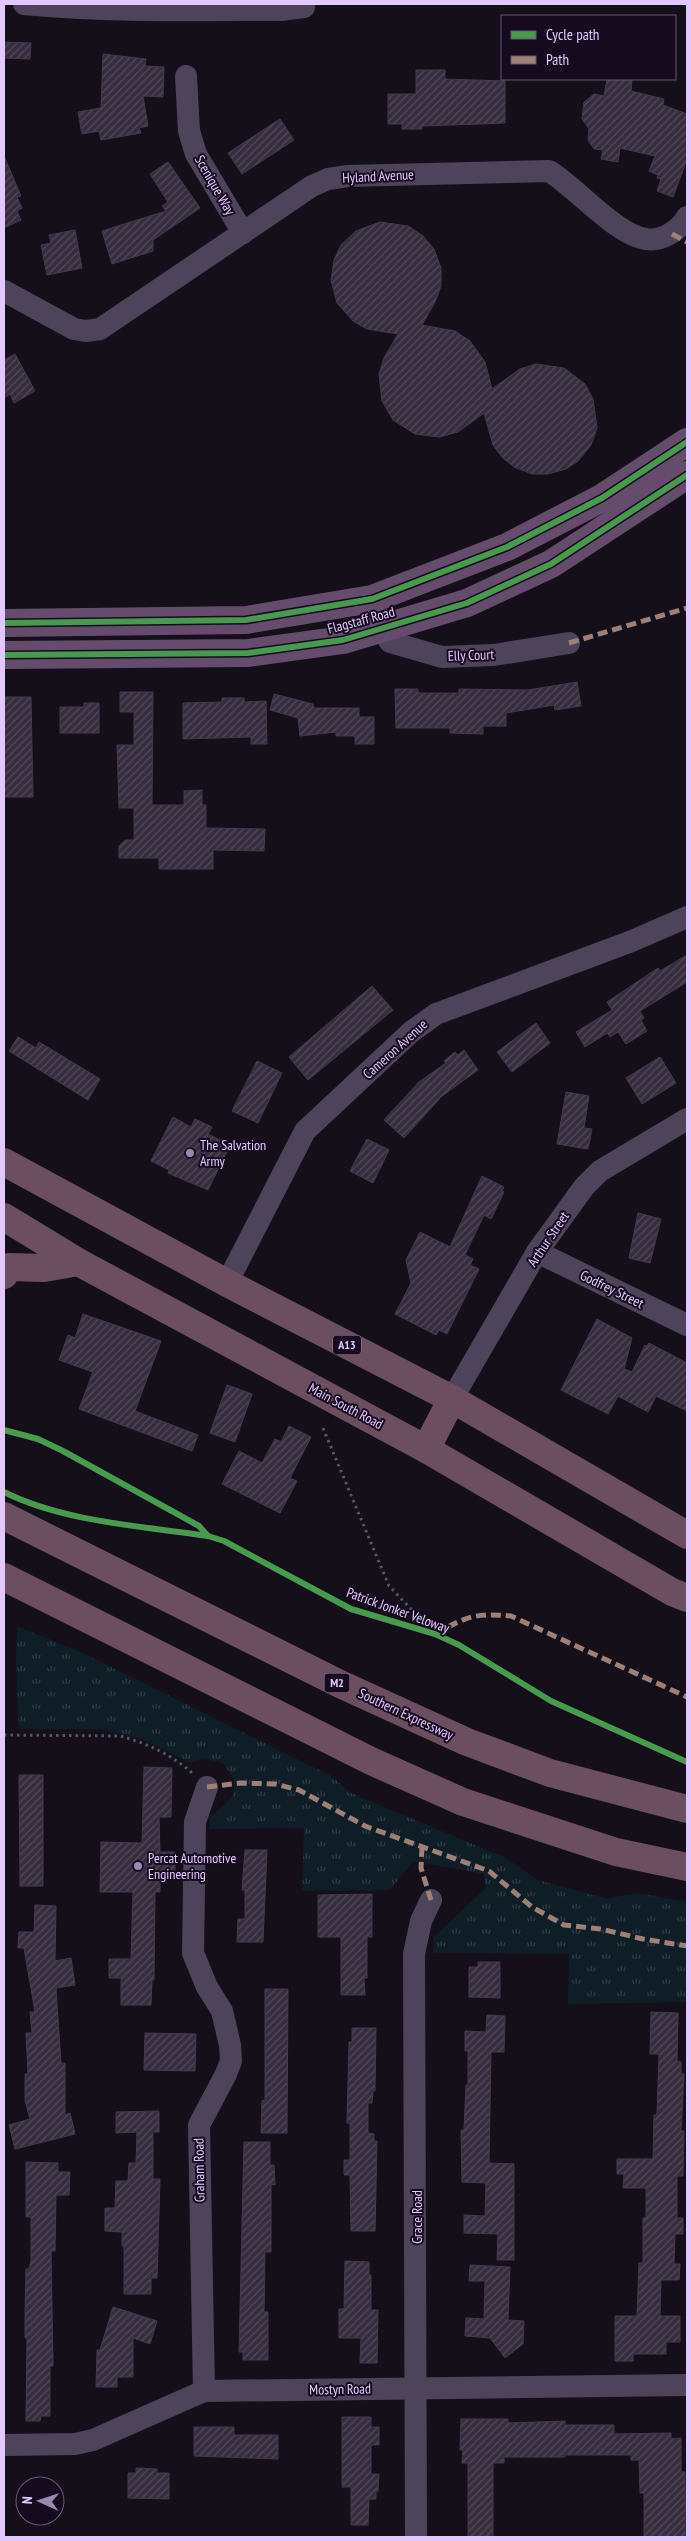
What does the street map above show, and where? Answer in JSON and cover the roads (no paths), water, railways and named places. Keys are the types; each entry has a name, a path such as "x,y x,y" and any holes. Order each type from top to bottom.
{"highway":[{"name":"A13","path":"4,1162 227,1283 452,1399 687,1535"},
{"name":"Main South Road","path":"4,1217 78,1262 426,1449 672,1592 687,1598"},
{"path":"4,1275 9,1267 44,1268 78,1262"},
{"path":"426,1449 452,1399"},
{"name":"Southern Expressway","path":"4,1516 332,1680 467,1742 550,1773 687,1809"},
{"path":"4,1577 371,1761 463,1802 531,1826 616,1852 687,1867"}],"main road":[{"name":"Flagstaff Road","path":"4,623 246,620 372,599 507,547 602,498 687,442"},
{"name":"Flagstaff Road","path":"4,655 248,653 342,640 467,603 551,564 687,475"}],"street":[{"path":"24,4 91,10 281,10 304,7"},
{"name":"Scenique Way","path":"186,76 190,131 196,154 243,233"},
{"name":"Hyland Avenue","path":"4,291 74,329 86,331 100,329 312,186 328,179 348,176 549,171 565,181 620,228 646,240 672,234 687,217"},
{"name":"Elly Court","path":"372,599 382,628 390,642 442,657 494,655 569,643"},
{"name":"Cameron Avenue","path":"227,1283 305,1131 411,1032 436,1014 632,941 687,918"},
{"name":"Arthur Street","path":"452,1399 537,1252 584,1187 600,1171 687,1119"},
{"name":"Godfrey Street","path":"537,1252 687,1325"},
{"name":"Graham Road","path":"204,2390 198,2125 226,2074 231,2061 230,2045 222,2011 207,1987 193,1953 195,1822 207,1787"},
{"name":"Grace Road","path":"416,2537 418,2388 414,1954 421,1921 431,1900"},
{"name":"Mostyn Road","path":"4,2446 75,2444 93,2440 204,2390 687,2385"}],"place":[{"name":"The Salvation Army","path":"190,1153"},
{"name":"Percat Automotive Engineering","path":"138,1866"}]}
